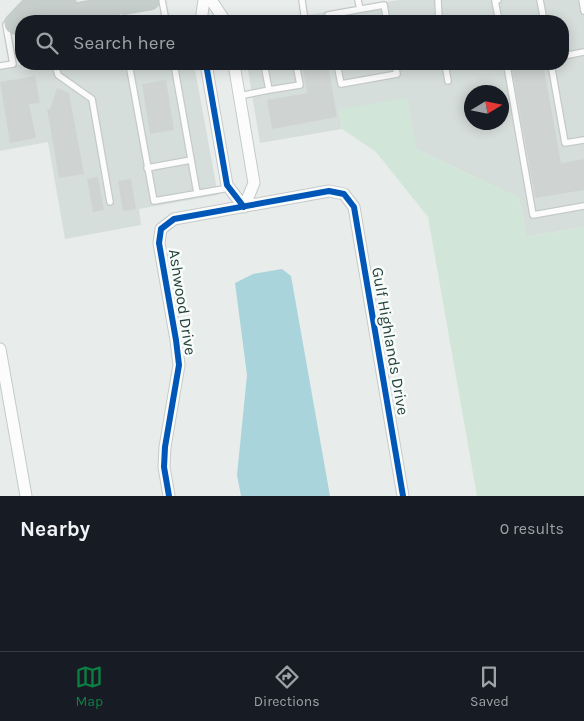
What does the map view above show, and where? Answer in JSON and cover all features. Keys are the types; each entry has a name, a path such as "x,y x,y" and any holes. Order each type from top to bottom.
{"highway":[{"path":"22,15 30,7 66,0"},
{"path":"99,15 119,13 150,0"}],"street":[{"path":"202,15 204,0"},
{"path":"211,0 220,15"},
{"path":"207,70 227,185 244,206 254,183 235,70"},
{"name":"Ashwood Drive","path":"169,496 164,466 165,447 179,365 159,243 161,229 174,219 329,191 344,194"},
{"name":"Gulf Highlands Drive","path":"344,194 354,207 403,496"},
{"path":"0,349 26,496"}],"lane":[{"path":"162,0 165,15"},
{"path":"302,0 305,15"},
{"path":"358,0 360,9"},
{"path":"438,0 439,15"},
{"path":"498,0 495,0 498,15"},
{"path":"540,0 543,15"},
{"path":"582,0 584,11"},
{"path":"328,15 384,5 386,15"},
{"path":"0,66 13,64 14,24"},
{"path":"569,55 584,52"},
{"path":"57,70 58,75 92,99 110,202"},
{"path":"129,70 154,201 229,188"},
{"path":"175,70 197,194"},
{"path":"265,70 268,90"},
{"path":"239,96 300,85 297,70"},
{"path":"338,70 340,84 397,74 396,70"},
{"path":"446,70 448,81"},
{"path":"508,70 533,215 584,206"},
{"path":"552,70 565,143 584,140"},
{"path":"147,168 191,160"}],"shaded area":[{"path":"398,0 584,0 584,227 526,237 519,198 416,149 339,109 342,129 260,143 248,70 569,70 569,15 307,15"},
{"path":"15,66 15,70 195,70 218,195 139,209 141,225 65,239 48,142 0,151 0,68"}],"green space":[{"path":"407,98 416,149 519,198 526,237 584,227 584,496 477,496 428,217 376,152 342,129 339,109"}],"water":[{"path":"282,269 291,276 330,496 241,496 237,475 247,375 235,283 253,274"}],"building":[{"path":"303,70 329,70 337,117 272,129 267,100 307,93"},
{"path":"512,70 544,70 561,163 584,159 584,190 535,198"},
{"path":"35,76 40,103 29,104 36,138 10,143 0,82"},
{"path":"166,80 174,130 150,134 142,84"},
{"path":"57,88 69,93 84,174 59,178 47,109 50,109"},
{"path":"98,177 104,210 93,212 87,179"},
{"path":"131,179 136,209 123,211 118,181"}],"cycle path":[{"path":"207,70 227,185 244,207"},
{"path":"169,496 164,467 165,447 179,365 159,243 161,229 174,219 329,191 344,194 354,207 403,496"}]}
